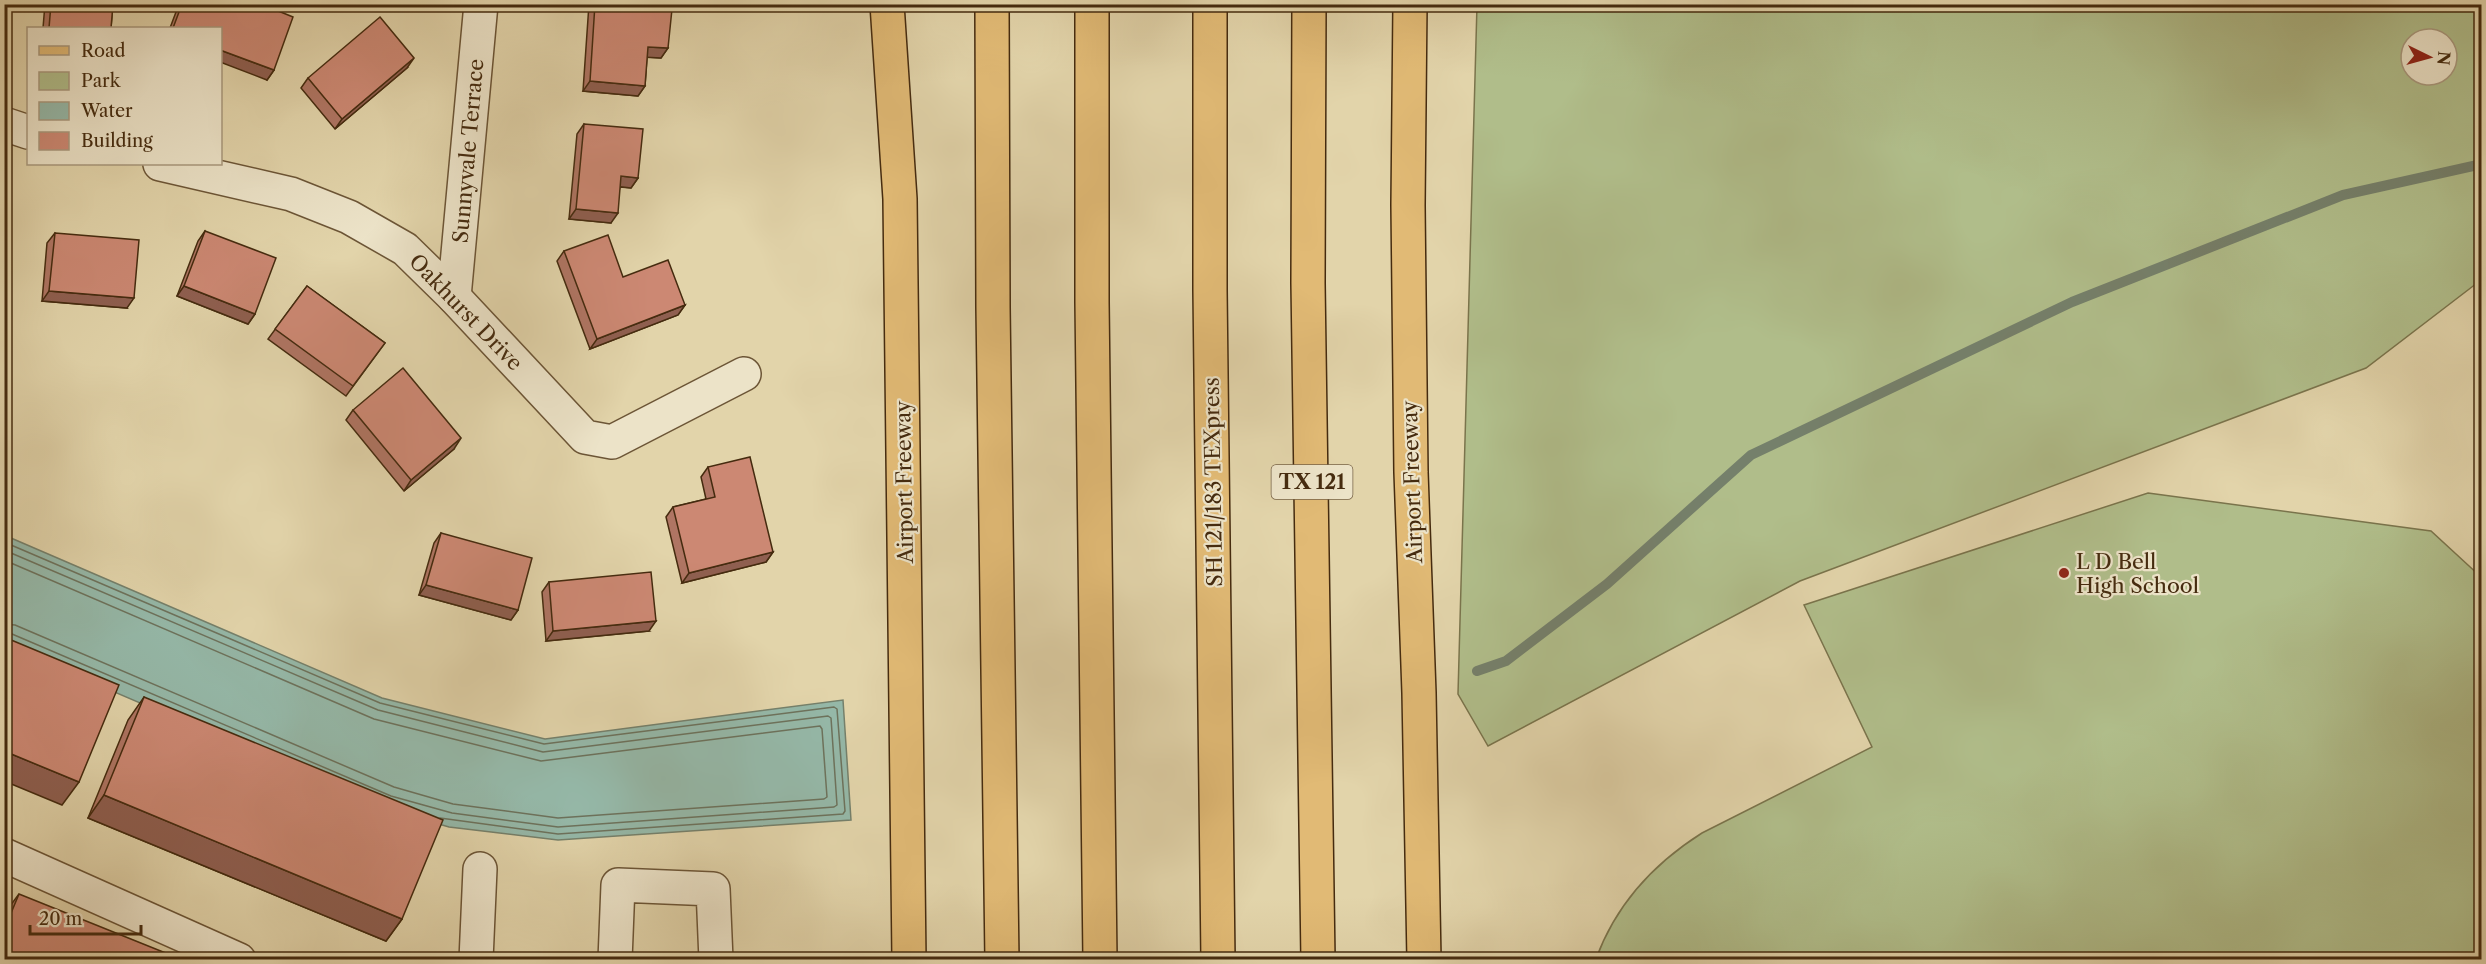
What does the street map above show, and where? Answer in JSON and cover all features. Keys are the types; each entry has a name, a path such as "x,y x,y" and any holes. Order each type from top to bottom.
{"main road":[{"name":"Airport Freeway","path":"887,4 900,210 909,960"},
{"path":"992,4 993,307 1002,960"},
{"path":"1092,4 1092,326 1100,960"},
{"name":"SH 121/183 TEXpress","path":"1210,4 1210,290 1218,960"},
{"name":"TX 121","path":"1309,4 1308,283 1318,960"},
{"name":"Airport Freeway","path":"1410,4 1408,205 1411,472 1419,693 1424,960"}],"street":[{"name":"Sunnyvale Terrace","path":"454,297 481,4"},
{"path":"4,124 27,132"},
{"name":"Oakhurst Drive","path":"164,165 291,194 348,217 405,249 454,297 585,437 612,442 744,374"},
{"path":"4,855 239,960"},
{"path":"476,960 480,869"},
{"path":"615,960 618,885 713,889 716,960"}],"green space":[{"path":"1477,5 2481,5 2481,280 2366,368 1800,581 1488,746 1458,694"},
{"path":"2148,493 2431,531 2481,577 2481,959 1596,959 1604,939 1625,903 1652,872 1684,845 1702,833 1872,747 1804,605"}],"water":[{"path":"4,535 382,698 545,739 843,700 851,820 558,840 449,827 387,809 5,645"}],"building":[{"path":"51,4 113,4 111,27 49,27"},
{"path":"182,4 261,4 293,17 274,70 222,51 222,27 173,27"},
{"path":"595,4 651,4 651,8 672,9 668,48 648,47 645,86 590,81"},
{"path":"380,17 414,58 342,119 308,78"},
{"path":"584,124 643,129 638,178 621,176 618,213 576,209"},
{"path":"205,231 276,258 255,314 184,286"},
{"path":"55,233 139,240 134,298 49,291"},
{"path":"608,235 623,277 668,260 685,305 597,339 564,251"},
{"path":"307,286 385,343 353,386 275,329"},
{"path":"4,302 8,302 4,328"},
{"path":"403,368 461,438 411,480 353,410"},
{"path":"750,457 773,552 689,573 673,507 715,497 708,467"},
{"path":"441,533 532,558 518,610 426,585"},
{"path":"651,572 656,621 553,631 549,582"},
{"path":"4,637 119,685 79,782 4,751"},
{"path":"144,697 443,820 402,919 104,795"},
{"path":"19,894 183,960 4,960 4,930"}],"waterway":[{"path":"1477,671 1506,661 1607,584 1751,455 2072,302 2343,195 2482,164"}],"place":[{"name":"L D Bell High School","path":"2064,573"}]}
